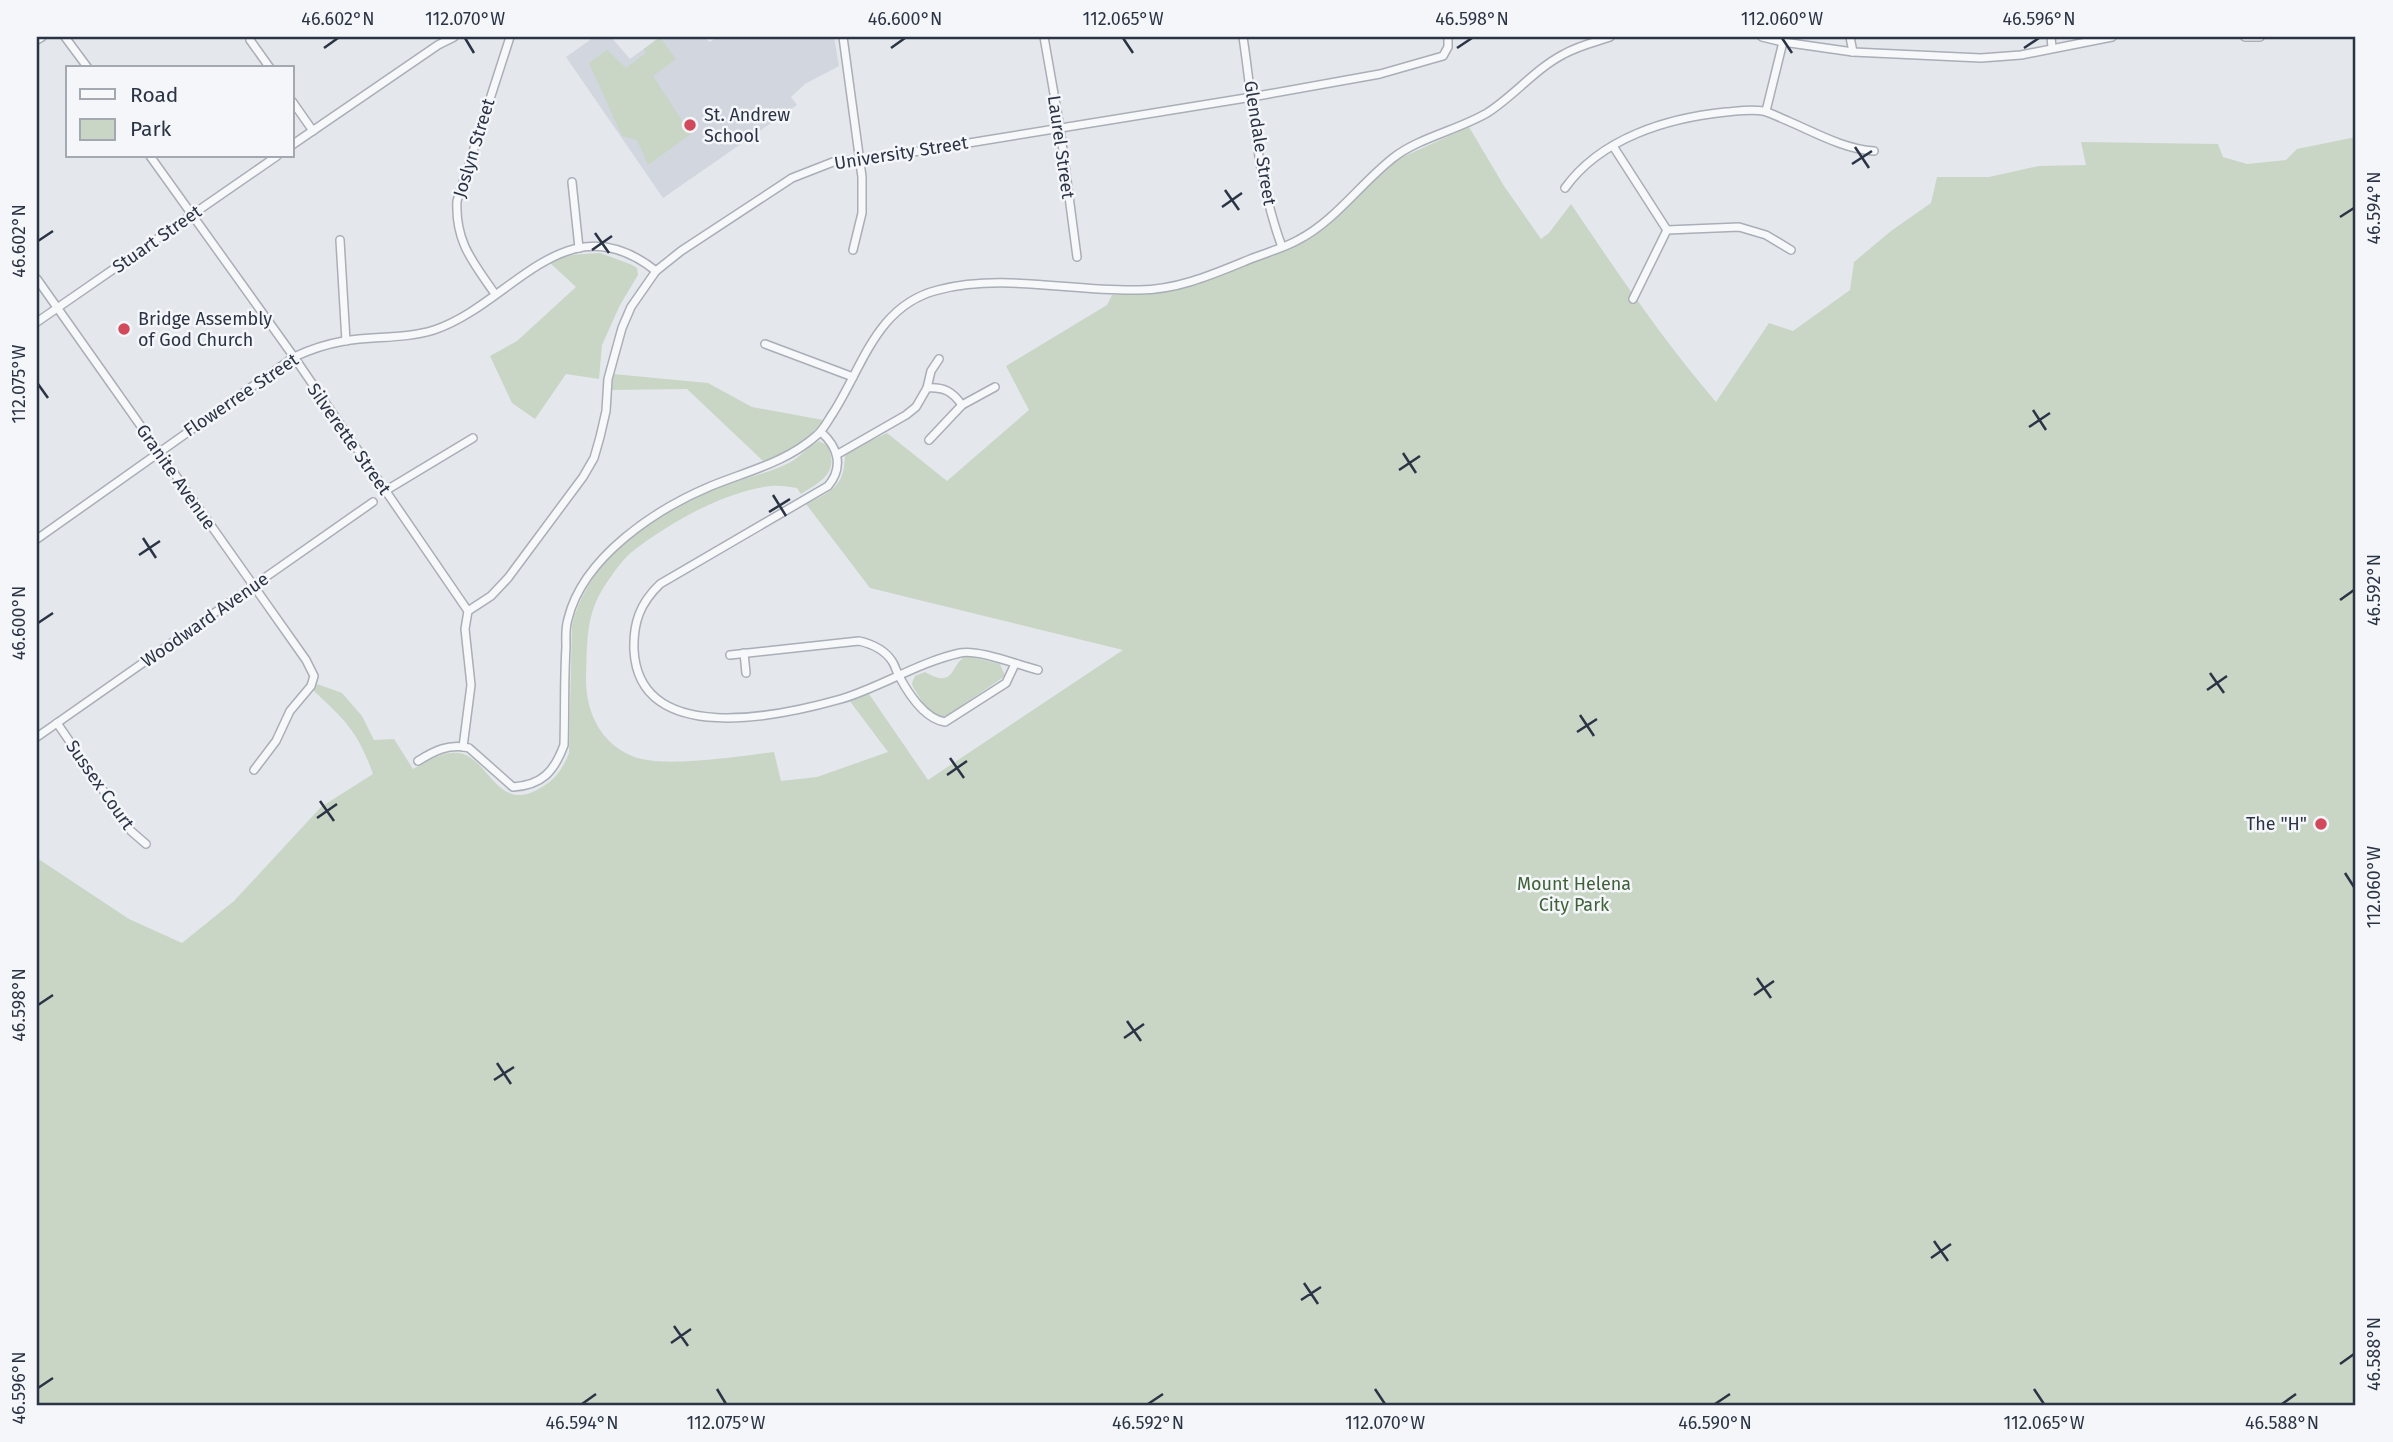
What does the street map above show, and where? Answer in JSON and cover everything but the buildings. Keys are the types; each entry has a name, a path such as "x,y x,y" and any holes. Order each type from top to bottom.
{"street":[{"path":"37,40 42,37"},
{"path":"65,37 87,66"},
{"path":"433,37 438,45"},
{"path":"294,144 438,45 454,37"},
{"name":"Joslyn Street","path":"495,294 466,252 457,227 457,201 510,37"},
{"path":"843,37 862,177 862,213 853,250"},
{"name":"Laurel Street","path":"1044,37 1060,128 1077,257"},
{"name":"Glendale Street","path":"1243,37 1264,190 1282,247"},
{"name":"University Street","path":"468,611 491,596 508,578 583,477 594,457 600,437 606,411 608,379 622,328 631,307 656,271 681,251 792,177 833,162 1060,128 1380,74 1443,56 1448,47 1448,37"},
{"path":"418,761 439,748 470,748 513,788 541,780 557,764 564,745 567,620 597,564 647,520 686,497 779,461 798,451 821,432 872,339 882,325 909,301 935,290 959,285 1145,290 1174,286 1282,247 1298,240 1331,217 1397,155 1491,110 1564,54 1610,37"},
{"path":"1762,37 1853,52 1981,58 2021,55 2112,37"},
{"path":"1850,37 1853,52"},
{"path":"2051,37 2052,47"},
{"path":"2245,37 2260,37"},
{"path":"250,40 269,66"},
{"path":"1766,111 1783,42"},
{"path":"294,104 313,131"},
{"path":"1565,188 1588,162 1613,146 1665,122 1685,117 1751,110 1766,111 1849,147 1874,150"},
{"path":"1613,146 1667,230"},
{"name":"Silverette Street","path":"151,158 468,611"},
{"name":"Stuart Street","path":"37,322 274,158"},
{"path":"572,182 579,248"},
{"path":"1667,230 1739,228 1766,235 1791,250"},
{"path":"1633,299 1667,230"},
{"path":"340,240 346,341"},
{"name":"Flowerree Street","path":"37,539 293,358 346,341 432,331 461,317 550,257 579,248 603,247 620,251 656,271"},
{"name":"Granite Avenue","path":"37,279 306,660 314,676 311,686 290,711 276,741 254,770"},
{"path":"765,344 853,377"},
{"path":"838,454 916,407 939,359"},
{"path":"929,440 962,405 995,387"},
{"path":"927,388 944,388 962,405"},
{"path":"821,432 833,444 838,454 837,472 828,485 798,505 674,575 652,591 636,619 634,630 634,660 649,690 664,703 685,715 736,718 841,699 963,652 1038,670"},
{"path":"386,491 473,438"},
{"name":"Woodward Avenue","path":"37,737 373,502"},
{"path":"463,747 471,685 465,629 468,611"},
{"path":"730,654 859,641 875,645 892,661 899,676 928,715 937,721 945,722 1006,683 1014,664"},
{"path":"744,653 746,673"},
{"name":"Sussex Court","path":"57,723 131,831 146,844"}],"shaded area":[{"name":"St. Andrew School","path":"594,37 611,37 630,59 660,37 703,37 710,42 717,37 834,37 839,66 805,84 791,97 797,105 663,198 566,57"}],"green space":[{"path":"660,37 676,59 653,76 691,134 648,165 637,140 622,136 589,63 607,50 626,68 646,53 644,49"},
{"name":"Mount Helena City Park","path":"1469,127 1504,186 1541,239 1549,233 1571,204 1659,330 1716,402 1769,323 1793,331 1850,290 1854,262 1891,231 1931,203 1937,177 1989,177 2039,166 2086,165 2081,142 2218,144 2223,157 2247,164 2286,160 2297,149 2356,137 2356,1405 37,1405 37,858 129,919 182,943 234,901 321,807 373,774 350,728 314,691 317,684 342,693 362,716 374,740 394,739 413,769 441,755 459,753 470,757 495,783 514,795 527,794 542,787 558,773 569,753 572,625 593,578 609,558 649,523 671,509 718,487 789,463 819,441 828,446 831,455 830,470 822,480 801,494 797,488 774,486 735,494 680,519 647,540 623,561 602,590 590,619 586,688 591,712 611,742 632,756 645,760 681,762 774,752 781,781 817,777 888,752 849,700 869,694 928,780 1123,650 870,588 806,504 827,493 840,481 846,452 887,433 947,481 1029,410 1006,366 1107,305 1112,295 1144,295 1180,289 1292,247 1315,232 1396,160"},
{"path":"600,253 637,268 638,275 620,305 602,345 599,379 566,374 535,419 512,403 490,356 517,341 576,287 549,262 568,255"},
{"path":"613,374 708,383 752,407 823,420 811,434 796,445 763,461 687,389 612,390"},
{"path":"966,656 1000,664 1005,676 948,715 931,713 913,687 915,676 925,672 935,677 947,677"}],"place":[{"name":"St. Andrew School","path":"690,125"},
{"name":"Bridge Assembly of God Church","path":"124,329"},
{"name":"The \"H\"","path":"2321,824"}]}
